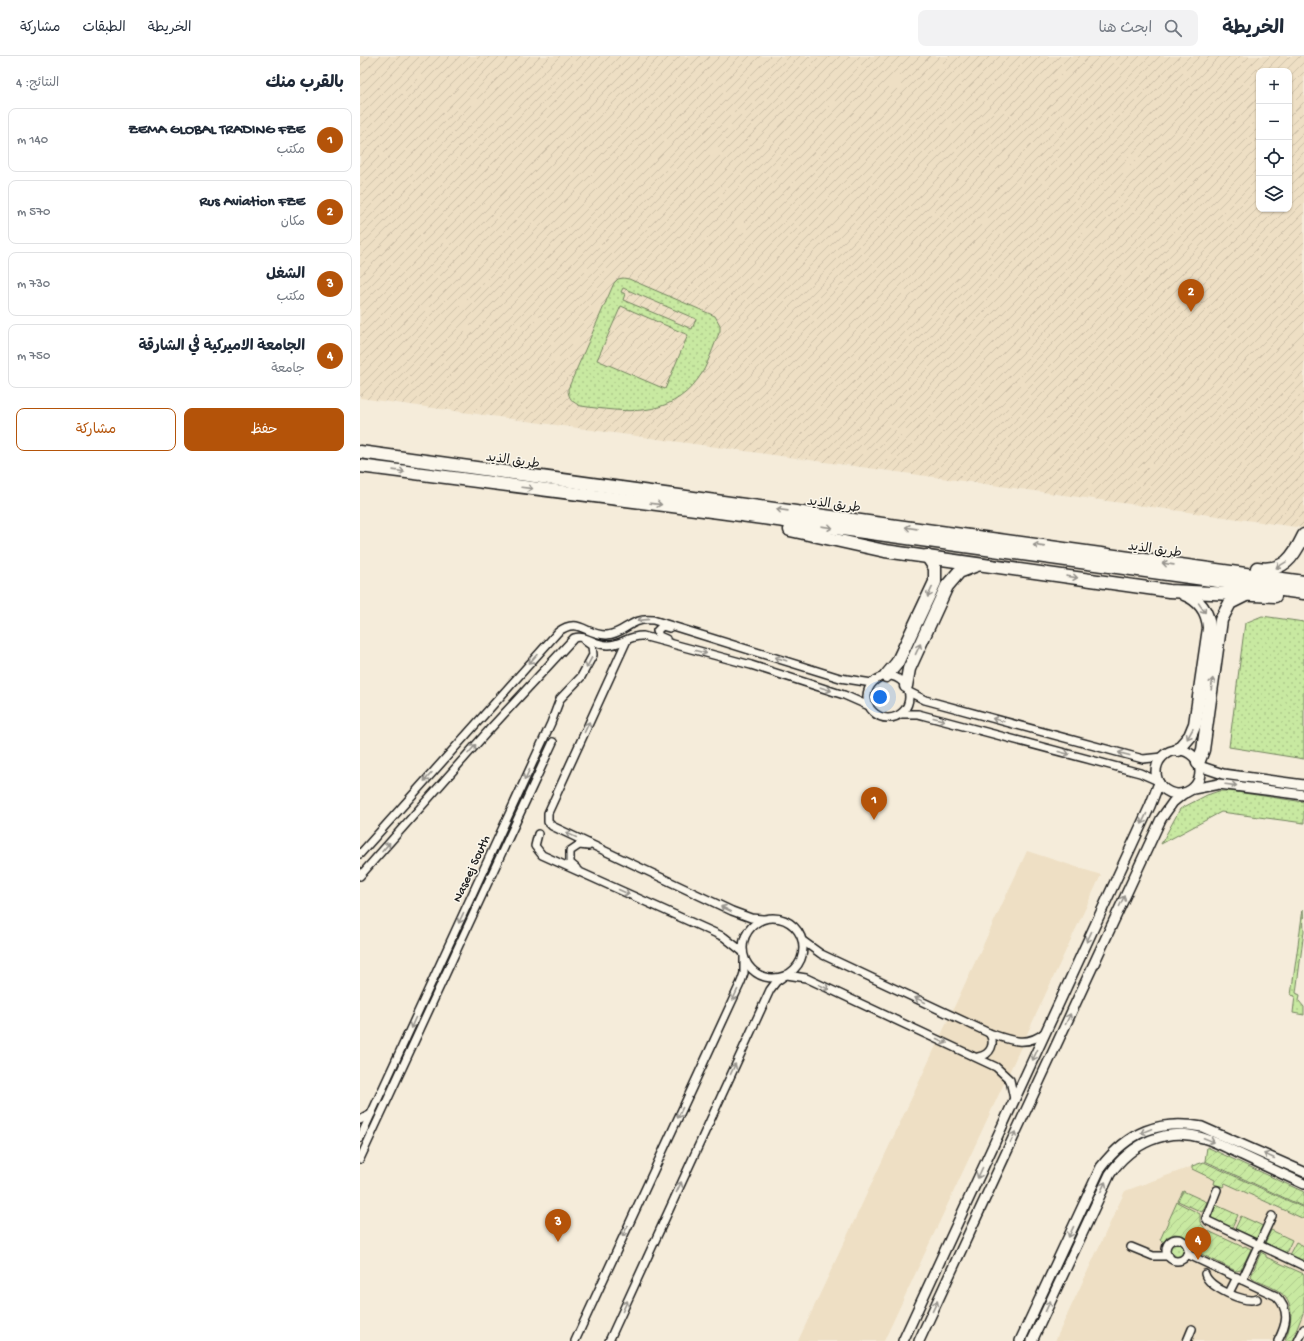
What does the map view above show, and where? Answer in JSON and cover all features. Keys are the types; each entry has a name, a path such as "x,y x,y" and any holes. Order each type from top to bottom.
{"highway":[{"name":"طريق الذيد","path":"360,452 1304,582"},
{"name":"طريق الذيد","path":"360,466 719,512 1304,593"},
{"path":"719,512 732,521 805,532 871,548 981,564 1169,590 1295,598 1304,597"},
{"path":"1188,566 1211,562 1268,570 1277,568 1288,561 1304,535"},
{"path":"886,676 897,663 935,582 935,568 927,556"},
{"path":"907,689 909,669 947,586 959,572 981,564"},
{"path":"1169,590 1184,594 1197,601 1206,613 1209,628 1195,724 1190,736 1178,750"},
{"path":"1198,764 1202,754 1223,614 1235,600 1249,595"}],"street":[{"path":"360,854 558,632 569,625 610,635 634,621 649,619 840,678 872,683 886,676 895,677 907,689 924,700 1144,759 1162,757"},
{"path":"679,646 672,641 660,637 657,631 663,626 685,629"},
{"path":"360,876 552,659 572,639 577,637 605,645 617,644 628,638 643,636 751,665 844,694 869,706 876,715 884,718 893,718 901,714 918,714 1140,773 1158,782 1164,790 1172,794 1219,784 1304,795"},
{"path":"608,1341 770,990 800,963 804,952 803,941 796,928 786,920 774,918 763,919 738,914 549,824 547,817 622,647 628,638"},
{"name":"Naseej South","path":"360,1138 552,723 558,702 562,696 579,680 594,651 589,643 579,640 562,649"},
{"path":"543,649 549,651 552,659"},
{"path":"869,706 867,694 872,683"},
{"path":"901,714 907,706 907,689"},
{"path":"360,1159 553,742"},
{"path":"903,1341 1150,806 1158,782 1156,768 1162,757 1169,752 1178,750 1191,755 1198,764 1223,774 1304,785"},
{"path":"919,1341 1161,819 1173,802 1189,791 1198,780 1198,764"},
{"path":"538,834 535,846 540,854 724,937 744,955 747,964 757,974 770,978 785,976 806,978 978,1057 1006,1075 1013,1086 1014,1100"},
{"path":"588,876 572,865 569,860 570,851 576,845 582,844 602,850"},
{"path":"575,1341 741,982 744,973 744,940 749,930 763,919"},
{"path":"803,941 821,954 989,1032 1013,1041 1024,1042 1036,1039 1045,1032"},
{"path":"978,1057 985,1055 991,1050 993,1043 989,1032"},
{"path":"360,1120 372,1112"},
{"path":"1020,1341 1101,1167 1115,1150 1138,1134 1169,1124 1186,1124 1202,1127 1304,1172"},
{"path":"1032,1341 1110,1174 1127,1153 1138,1146 1163,1136 1189,1135 1215,1143 1304,1184"},
{"path":"1217,1190 1207,1212 1206,1218 1208,1222 1304,1266"},
{"path":"1229,1293 1258,1245 1272,1216"},
{"path":"1176,1239 1186,1243 1187,1254 1180,1260 1174,1260 1169,1256 1167,1251 1168,1245 1176,1239"},
{"path":"1132,1247 1153,1256 1169,1256"},
{"path":"1187,1254 1271,1293 1284,1306 1286,1324 1278,1341"},
{"path":"1205,1274 1210,1283 1229,1293 1247,1300 1257,1299"},
{"path":"1187,1341 1192,1329"},
{"path":"1298,1341 1304,1329"}],"shaded area":[{"path":"360,56 1304,56 1304,528 360,398"},
{"path":"1027,851 1101,875 884,1341 798,1341"},
{"path":"1204,1162 1304,1208 1304,1341 1055,1341 1125,1191"}],"green space":[{"path":"618,279 629,279 715,316 720,325 720,331 710,356 698,379 686,392 674,401 660,407 629,411 581,406 573,402 569,395 568,389 614,283","holes":["623,288 696,319 692,329 623,300 625,294 621,292","621,306 688,335 665,389 597,360"]},
{"path":"1262,616 1304,622 1304,759 1229,747 1245,623"},
{"path":"1219,791 1230,791 1304,802 1304,823 1221,812 1161,844 1180,809 1207,795"},
{"path":"1303,909 1304,931 1296,993 1300,995 1299,1001 1304,1007 1304,1015 1293,1013 1295,996 1291,995"},
{"path":"1207,1147 1304,1192 1304,1207 1205,1161"},
{"path":"1204,1162 1304,1208 1304,1219 1225,1183 1223,1187 1214,1184 1215,1180 1192,1169 1192,1166"},
{"path":"1183,1191 1207,1202 1202,1212 1178,1201"},
{"path":"1177,1202 1200,1214 1200,1222 1206,1230 1243,1247 1245,1246 1251,1249 1241,1270 1236,1271 1195,1251 1191,1242 1183,1235 1174,1234 1167,1237 1165,1242 1160,1240"},
{"path":"1216,1205 1238,1215 1232,1228 1210,1218"},
{"path":"1241,1216 1263,1226 1257,1239 1235,1229"},
{"path":"1271,1230 1292,1240 1286,1253 1265,1243"},
{"path":"1174,1241 1180,1241 1185,1246 1183,1255 1180,1257 1174,1257 1169,1252 1169,1246"},
{"path":"1296,1242 1304,1246 1304,1262 1289,1255"},
{"path":"1261,1252 1266,1255 1266,1257 1304,1274 1304,1311 1292,1341 1285,1340 1291,1318 1291,1311 1286,1298 1280,1292 1251,1276"}],"place":[{"name":"Rus Aviation FZE","path":"1191,312"},
{"name":"ZEMA GLOBAL TRADING FZE","path":"874,820"},
{"name":"الشغل","path":"558,1242"},
{"name":"الجامعة الاميركية في الشارقة","path":"1198,1260"}]}
